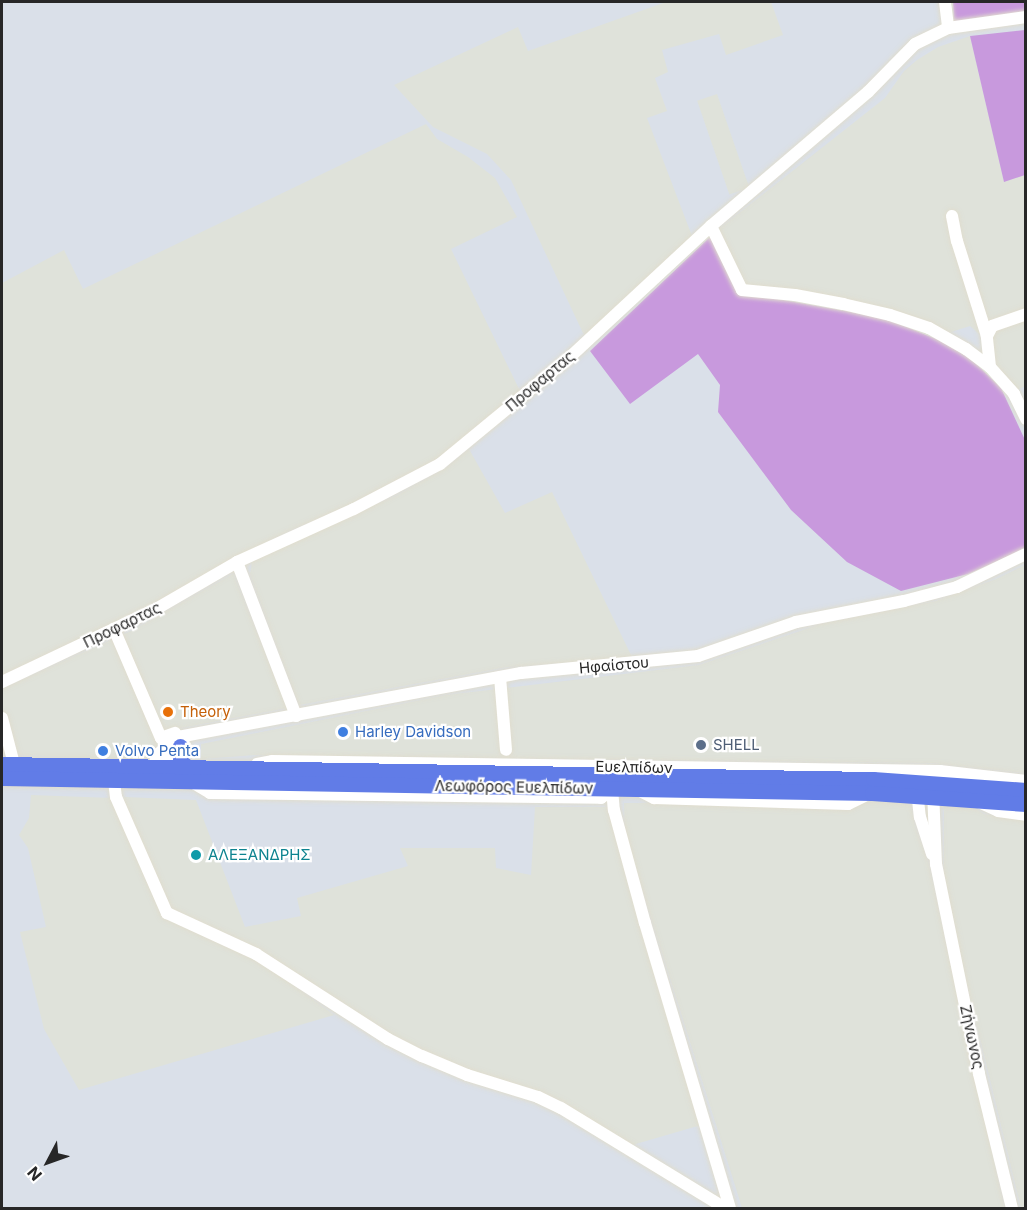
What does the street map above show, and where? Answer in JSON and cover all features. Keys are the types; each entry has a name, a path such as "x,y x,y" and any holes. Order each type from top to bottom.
{"main road":[{"path":"185,739 180,761 191,775"},
{"name":"Λεωφόρος Ευελπίδων","path":"8,764 191,775 612,789 741,784 826,774 973,798 1026,804"},
{"name":"Λεωφόρος Ευελπίδων","path":"191,775 243,769 591,770 741,784 872,792 925,789 1026,790"},
{"name":"Λεωφόρος Ευελπίδων","path":"2,778 114,781 155,773"}],"street":[{"path":"945,2 948,28"},
{"name":"Προφαρτας","path":"2,682 156,609 237,562 354,509 440,464 572,356 711,226 868,92 915,44 948,28 1026,17"},
{"path":"952,216 957,241 987,336 990,367"},
{"path":"711,226 742,290 795,295 890,315 929,328 966,349 1020,393 1026,419"},
{"path":"987,336 992,326 1026,314"},
{"name":"Ηφαίστου","path":"114,629 161,738 172,732 185,739 500,677 698,657 795,622 898,603 957,587 1026,554"},
{"path":"237,562 296,716"},
{"path":"500,677 506,750"},
{"path":"2,718 8,764"},
{"path":"155,773 185,739"},
{"path":"826,774 940,771 1026,781"},
{"path":"114,781 116,798 167,913 256,954 388,1039 422,1056 467,1075 538,1097 561,1108 725,1209"},
{"path":"612,789 614,810 645,922 730,1209"},
{"name":"Ζήνωνος","path":"925,789 936,864 980,1074 1012,1209"},
{"path":"973,798 988,807 1026,815"}],"shaded area":[{"path":"666,2 771,2 783,35 726,55 719,34 662,50 668,72 655,78 667,111 647,118 692,236 589,336 583,333 511,180 487,154 433,127 394,85 518,27 528,51"},
{"path":"953,2 1025,2 1025,14 954,24"},
{"path":"1025,30 1025,175 1004,182 970,36"},
{"path":"970,36 1004,182 1025,175 1025,391 1024,387 1015,390 995,364 993,346 970,326 948,333 748,290 719,229 885,98 904,71 917,60 938,47"},
{"path":"717,94 749,188 729,194 697,101"},
{"path":"426,124 437,139 468,157 495,178 517,217 451,249 520,391 439,461 350,507 292,529 234,559 155,606 2,677 2,283 64,250 83,289"},
{"path":"711,236 738,292 884,318 941,341 972,360 1001,388 1025,440 1025,549 968,574 901,591 847,562 791,510 718,412 720,385 698,354 630,404 590,351"},
{"path":"469,449 505,513 552,492 632,657 507,667 299,705 250,574 252,562 264,551 396,496 446,468"},
{"path":"1025,565 1025,773 933,763 257,755 201,759 201,744 446,695 699,665 821,624 936,601 996,579"},
{"path":"233,574 287,708 181,728 162,739 146,760 2,754 2,689 133,630"},
{"path":"31,795 112,798 160,905 261,962 334,1015 79,1090 44,1029 20,932 46,927 28,848 19,835 29,818"},
{"path":"125,797 196,800 245,927 301,916 297,898 408,866 400,848 495,848 496,868 531,875 535,807 611,807 701,1125 629,1146 486,1076 414,1049 170,911 122,805"},
{"path":"904,802 911,807 915,827 928,862 1004,1208 742,1208 625,834 624,803"},
{"path":"944,805 970,806 984,814 1025,821 1025,1208 1021,1208 944,889"}],"place":[{"name":"Theory","path":"168,712"},
{"name":"Harley Davidson","path":"343,732"},
{"name":"SHELL","path":"701,745"},
{"name":"Volvo Penta","path":"103,751"},
{"name":"ΑΛΕΞΑΝΔΡΗΣ","path":"196,855"}]}
